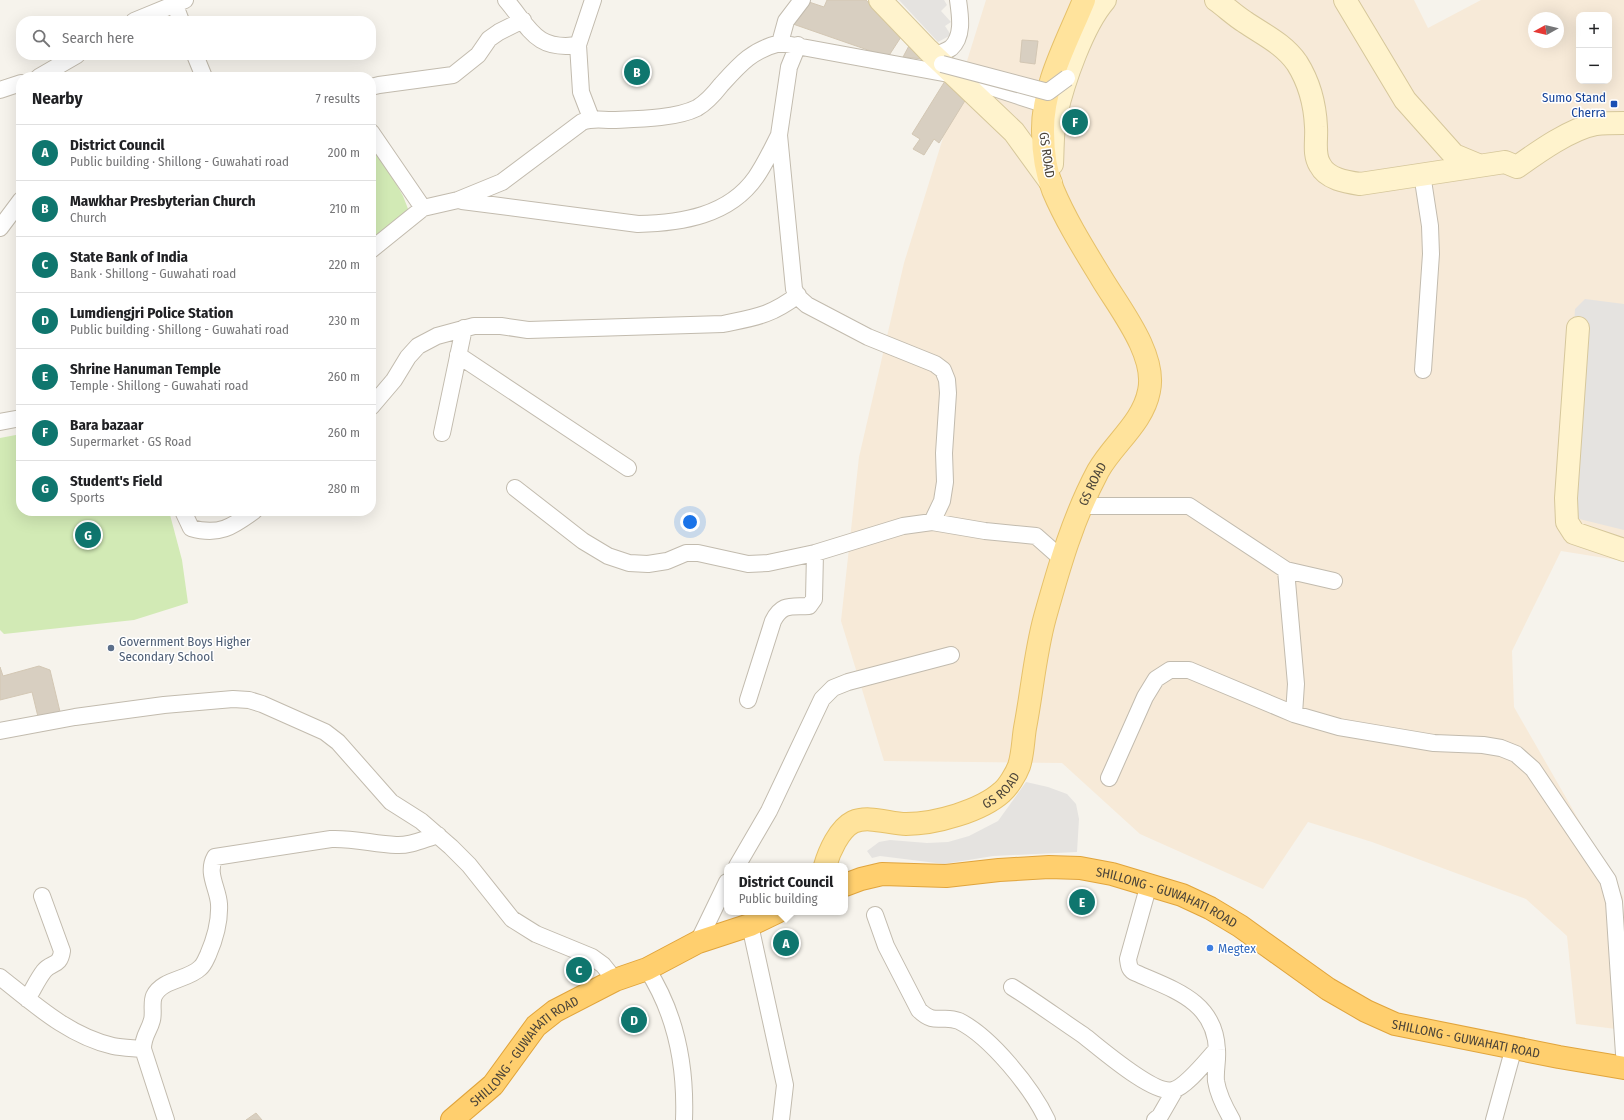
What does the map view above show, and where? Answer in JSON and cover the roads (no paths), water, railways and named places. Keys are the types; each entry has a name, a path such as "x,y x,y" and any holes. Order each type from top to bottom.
{"highway":[{"name":"SHILLONG - GUWAHATI ROAD","path":"848,884 882,874 946,876 999,870 1049,867 1080,868 1105,873 1149,884 1182,895 1216,912 1240,926 1328,989 1366,1011 1395,1024 1624,1068"},
{"name":"SHILLONG - GUWAHATI ROAD","path":"452,1120 493,1085 526,1039 541,1022 555,1011 615,980 646,969 698,942 750,925 771,915"}],"main road":[{"name":"GS ROAD","path":"826,863 836,842 844,830 852,822 863,819 907,824 928,823 987,803 1004,791 1019,766 1044,622 1072,525 1099,469 1127,433 1145,406 1150,390 1151,377 1143,347 1069,223 1047,172 1043,130 1047,99 1084,0"}],"street":[{"path":"506,0 544,43 564,47 578,45"},
{"path":"591,118 582,92 578,45 593,0"},
{"path":"780,43 786,21 802,0"},
{"path":"880,0 943,65 1014,132 1051,183"},
{"path":"943,65 951,48 958,38 960,27 958,0"},
{"path":"1051,183 1055,116 1067,78 1087,28 1105,0"},
{"path":"1216,0 1244,22 1286,48 1297,64 1312,97 1316,126 1316,156 1320,167 1331,176 1343,181 1360,184 1505,162 1517,167 1546,146 1585,128 1595,124 1624,123"},
{"path":"1344,0 1405,100 1454,155 1478,165"},
{"path":"145,16 178,1 180,16"},
{"path":"376,86 453,75 478,55 489,39 523,20"},
{"path":"376,246 423,208 458,200 502,182 582,122 591,118 604,120 638,118 683,113 696,108 708,101 748,58 763,47 780,43 798,45 883,63 943,65 1047,99 1067,78"},
{"path":"798,45 789,67 779,135 792,277 798,295 807,305 868,337 935,364 942,370 947,380 948,393 944,453 945,482 942,501 932,522"},
{"path":"49,72 69,60"},
{"path":"196,60 202,72"},
{"path":"0,90 16,85"},
{"path":"458,200 638,224 664,223 686,219 708,214 728,204 742,192 756,178 779,135"},
{"path":"376,139 423,208"},
{"path":"1422,174 1430,226 1431,254 1423,370"},
{"path":"0,228 16,207"},
{"path":"376,400 394,380 408,357 418,346 437,336 464,328 474,326 501,326 528,330 717,324 751,318 771,312 784,306 798,295"},
{"path":"442,433 464,328"},
{"path":"1578,328 1566,498 1567,522 1574,533 1624,550"},
{"path":"458,355 628,468"},
{"path":"0,422 16,419"},
{"path":"515,488 583,541 608,556 629,563 648,564 667,561 686,553 698,552 748,564 768,563 815,553 903,526 932,522 985,531 1036,536 1062,559"},
{"path":"1082,506 1189,506 1286,570 1334,581"},
{"path":"185,516 191,528 203,531 217,531 232,527 247,516"},
{"path":"748,700 773,621 778,611 787,607 809,606 812,604 814,599 815,553"},
{"path":"1286,570 1296,684 1294,714"},
{"path":"739,863 769,811 822,699 833,688 848,682 951,655"},
{"path":"1109,778 1145,698 1156,679 1170,670 1190,670 1294,714 1339,727 1434,743 1483,745 1501,748 1516,754 1533,769 1608,880 1614,902 1624,1054"},
{"path":"0,731 75,717 156,706 233,699 249,700 325,732 338,742 391,802 438,834 469,865 512,919 536,934 592,957 603,965 615,980"},
{"path":"166,1120 143,1049 143,1040 152,1021 154,996 163,986 193,974 201,967 215,939 219,921 219,904 211,873 211,863 215,857 331,838 345,838 396,845 409,844 438,834"},
{"path":"1149,884 1128,959 1129,966 1131,971 1136,974 1182,993 1200,1007 1208,1017 1214,1030 1217,1049 1216,1080 1220,1095 1232,1120"},
{"path":"698,942 724,888"},
{"path":"28,999 45,970 58,962 61,958 62,951 42,896"},
{"path":"875,915 886,946 920,1010 931,1019 950,1018 959,1022 995,1050 1020,1076 1047,1120"},
{"path":"750,925 785,1085 781,1120"},
{"path":"646,969 659,989 678,1047 685,1088 684,1120"},
{"path":"0,977 67,1028 113,1046 143,1049"},
{"path":"1012,987 1084,1036 1130,1071 1160,1089 1174,1090 1181,1087 1217,1049"},
{"path":"1494,1120 1514,1047"},
{"path":"1155,1120 1160,1116 1174,1090"},
{"path":"784,1098 790,1120"}],"place":[{"name":"Mawkhar Presbyterian Church","path":"637,72"},
{"name":"Sumo Stand Cherra","path":"1614,104"},
{"name":"Bara bazaar","path":"1075,122"},
{"name":"Student's Field","path":"88,535"},
{"name":"Government Boys Higher Secondary School","path":"111,648"},
{"name":"Shrine Hanuman Temple","path":"1082,902"},
{"name":"District Council","path":"786,943"},
{"name":"Megtex","path":"1210,948"},
{"name":"State Bank of India","path":"579,970"},
{"name":"Lumdiengjri Police Station","path":"634,1020"}]}
